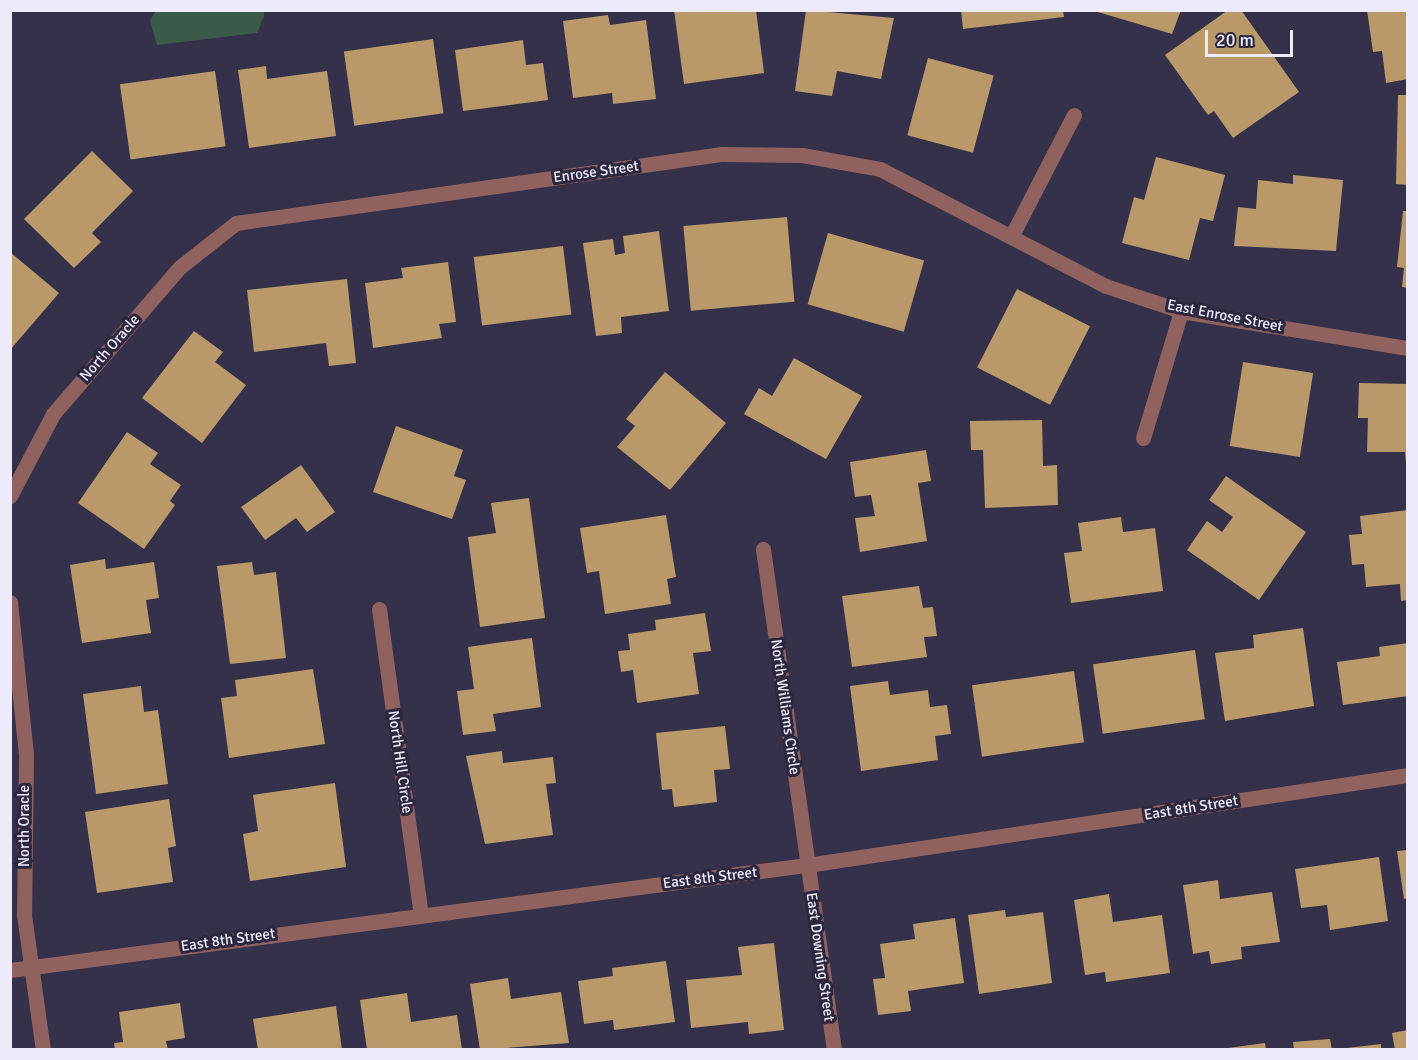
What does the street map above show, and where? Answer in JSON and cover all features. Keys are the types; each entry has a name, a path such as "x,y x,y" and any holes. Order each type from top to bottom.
{"street":[{"path":"1012,235 1074,115"},
{"name":"Enrose Street","path":"180,267 236,223 722,154 802,155 880,169 1012,235"},
{"name":"East Enrose Street","path":"1012,235 1106,286 1181,311 1407,348"},
{"name":"North Oracle","path":"10,496 53,414 180,267"},
{"path":"1143,438 1181,311"},
{"name":"North Williams Circle","path":"763,549 807,865"},
{"name":"North Oracle","path":"10,602 26,755 24,915 44,1050"},
{"name":"North Hill Circle","path":"379,609 421,915"},
{"name":"East 8th Street","path":"10,969 807,865 1407,775"},
{"name":"East Downing Street","path":"807,865 834,1050"}],"green space":[{"path":"156,11 264,11 264,16 257,33 157,45 150,20"}],"building":[{"path":"674,10 756,10 764,73 684,84"},
{"path":"806,10 894,18 881,79 837,71 832,96 795,91"},
{"path":"961,10 1063,10 1064,17 963,29"},
{"path":"1091,10 1181,10 1172,34"},
{"path":"1228,10 1241,10 1299,92 1233,138 1214,111 1208,115 1165,55"},
{"path":"1367,10 1408,10 1408,79 1386,83 1382,51 1373,52"},
{"path":"608,15 610,25 646,20 656,99 613,104 612,93 573,98 563,21"},
{"path":"433,39 443,113 354,126 344,52"},
{"path":"523,40 526,65 543,63 548,100 463,111 455,50"},
{"path":"928,58 994,76 973,153 907,135"},
{"path":"266,66 267,79 327,71 336,136 249,148 238,70"},
{"path":"215,71 226,146 131,160 120,84"},
{"path":"1398,95 1408,95 1408,185 1396,184"},
{"path":"92,151 133,191 92,233 101,242 74,268 24,219"},
{"path":"1156,157 1225,175 1213,221 1200,218 1189,260 1122,243 1134,197 1144,200"},
{"path":"1293,175 1343,180 1336,251 1234,246 1238,207 1256,209 1258,180 1293,184"},
{"path":"1403,211 1408,211 1408,288 1402,287 1404,268 1397,267"},
{"path":"787,217 794,302 691,311 683,226"},
{"path":"659,231 669,311 621,317 622,333 596,336 583,243 613,239 615,255 625,253 623,236"},
{"path":"828,233 924,261 904,332 808,304"},
{"path":"563,246 571,314 482,325 474,257"},
{"path":"10,252 59,293 10,350"},
{"path":"448,262 456,322 439,324 442,338 373,348 365,283 403,278 401,268"},
{"path":"347,279 356,363 329,366 326,343 254,352 247,290"},
{"path":"1017,289 1090,326 1050,405 977,367"},
{"path":"194,331 223,352 215,362 246,385 202,443 142,398"},
{"path":"794,358 862,396 826,459 744,414 759,388 772,396"},
{"path":"1243,362 1313,373 1300,457 1230,446"},
{"path":"665,372 726,423 670,490 617,447 635,426 626,419"},
{"path":"1359,383 1408,384 1408,485 1405,452 1367,452 1368,418 1358,418"},
{"path":"1042,420 1043,466 1057,465 1058,505 985,508 983,450 971,450 970,421"},
{"path":"396,426 463,450 454,476 466,480 452,519 373,492"},
{"path":"127,432 158,453 150,464 181,485 170,501 175,505 144,549 78,503"},
{"path":"926,450 931,481 918,483 927,541 860,552 855,518 875,516 871,495 855,497 850,462"},
{"path":"301,465 335,512 307,532 296,518 265,540 241,507"},
{"path":"1226,476 1306,532 1259,600 1187,550 1207,521 1222,532 1233,517 1209,500"},
{"path":"529,498 545,618 480,627 468,537 496,533 491,503"},
{"path":"1408,510 1408,600 1401,601 1400,584 1366,587 1364,564 1352,565 1349,535 1362,534 1360,516"},
{"path":"666,515 676,577 667,579 671,604 605,614 599,571 587,573 580,528"},
{"path":"1121,517 1123,532 1155,528 1163,591 1071,603 1064,553 1082,551 1078,523"},
{"path":"105,559 106,569 154,562 159,598 146,600 151,633 82,643 70,565"},
{"path":"252,562 254,575 276,572 286,658 230,664 217,566"},
{"path":"919,586 923,608 933,607 937,636 924,637 927,657 852,667 842,596"},
{"path":"705,613 711,651 693,653 699,694 637,703 633,670 621,672 618,651 630,650 628,634 656,630 655,620"},
{"path":"1303,628 1314,706 1225,721 1215,653 1254,648 1253,635"},
{"path":"532,638 541,707 493,714 496,731 463,735 457,691 474,689 468,647"},
{"path":"1408,643 1408,696 1343,705 1337,662 1380,656 1379,647"},
{"path":"1195,650 1205,719 1103,734 1093,664"},
{"path":"313,669 325,744 229,758 221,698 237,696 235,680"},
{"path":"1074,671 1084,742 982,757 972,685"},
{"path":"888,681 890,695 928,690 930,707 947,705 951,734 935,736 938,760 861,771 850,686"},
{"path":"141,686 144,712 158,710 168,784 96,794 83,694"},
{"path":"725,726 730,769 714,770 717,802 674,807 672,789 662,790 656,733"},
{"path":"502,751 503,763 553,757 556,783 546,784 553,835 485,844 466,756"},
{"path":"335,783 346,867 250,881 243,834 258,831 253,795"},
{"path":"169,799 176,846 168,848 173,882 97,893 85,812"},
{"path":"1408,850 1408,898 1404,899 1397,851"},
{"path":"1379,857 1388,921 1330,930 1327,905 1301,908 1295,869"},
{"path":"1218,880 1220,899 1272,892 1280,942 1241,947 1242,959 1211,964 1209,951 1193,954 1183,885"},
{"path":"1109,894 1113,922 1162,915 1170,973 1106,982 1105,972 1085,975 1074,900"},
{"path":"1005,910 1006,917 1043,912 1052,983 979,994 968,915"},
{"path":"955,918 964,983 908,991 911,1011 878,1015 873,979 885,978 880,944 915,939 913,924"},
{"path":"774,943 784,1030 749,1034 748,1022 691,1028 686,980 742,975 738,947"},
{"path":"666,961 675,1022 614,1030 613,1020 584,1024 578,981 613,976 612,968"},
{"path":"508,978 511,999 561,992 569,1043 480,1050 470,984"},
{"path":"407,993 411,1022 457,1015 462,1050 367,1050 360,1000"},
{"path":"180,1003 185,1038 166,1041 168,1050 115,1050 114,1043 123,1042 119,1012"},
{"path":"336,1006 342,1050 258,1050 253,1019"},
{"path":"1408,1030 1408,1050 1395,1050 1392,1033"},
{"path":"1330,1039 1332,1050 1294,1050 1293,1042"},
{"path":"1265,1043 1266,1050 1228,1050 1228,1048"},
{"path":"1381,1044 1381,1050 1347,1050 1347,1048"}]}
